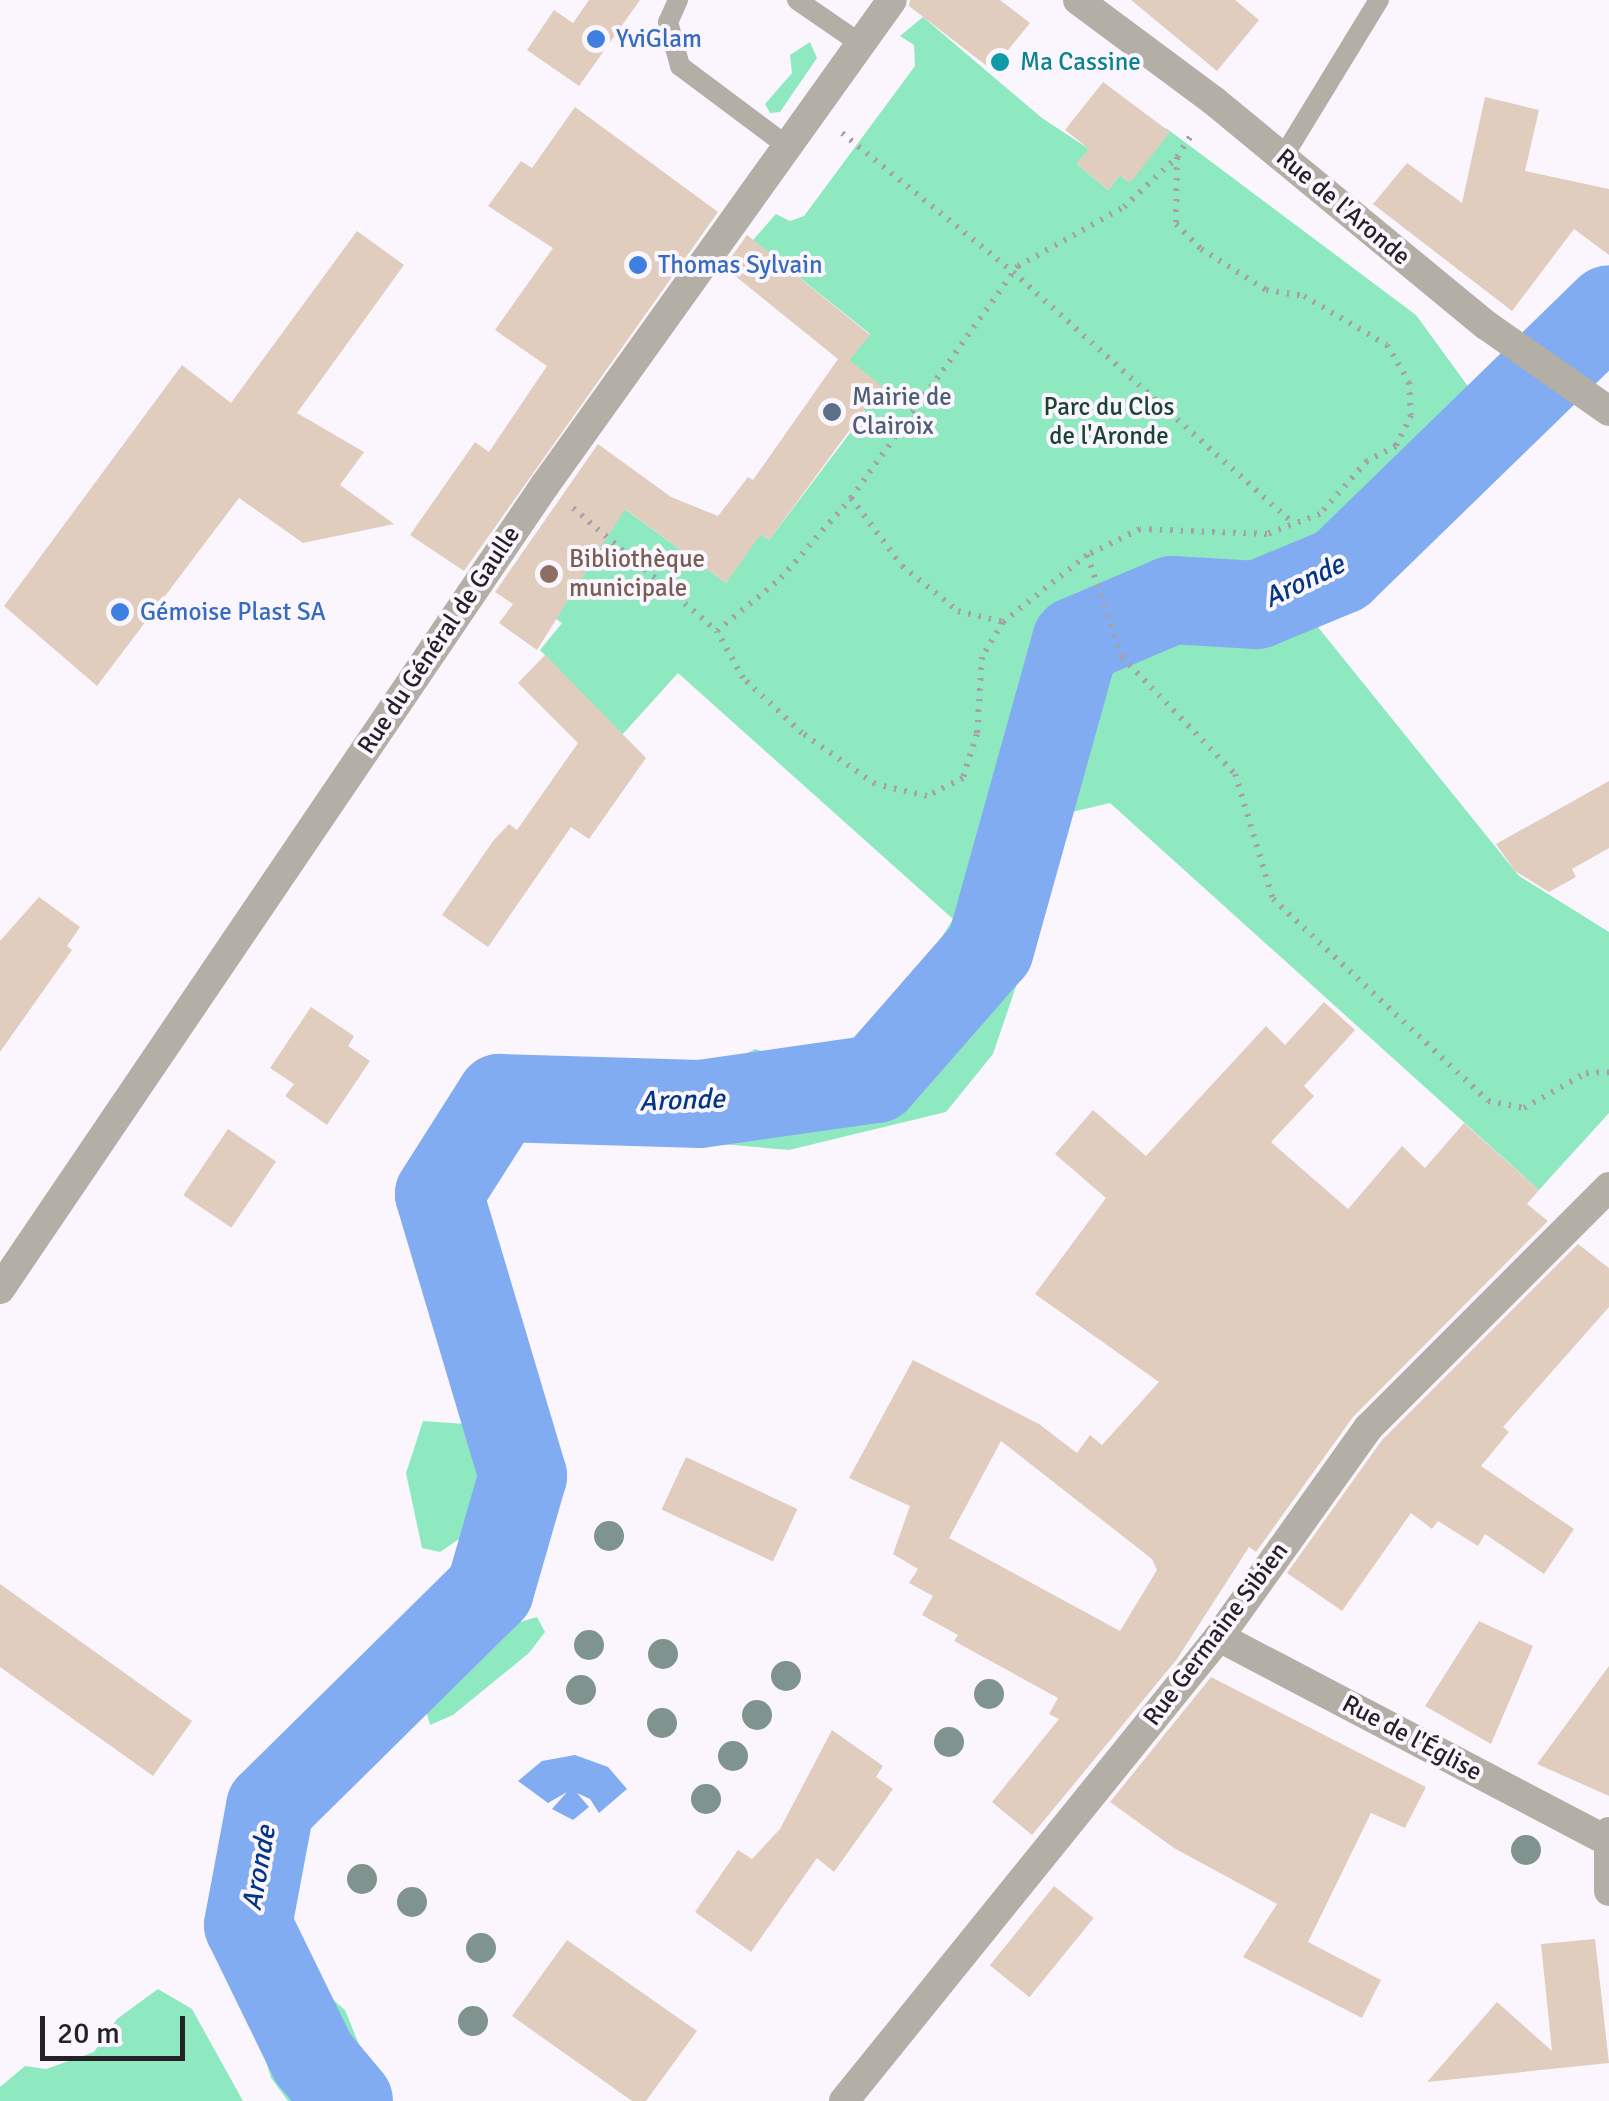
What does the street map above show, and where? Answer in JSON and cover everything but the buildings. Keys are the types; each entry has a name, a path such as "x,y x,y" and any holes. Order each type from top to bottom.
{"street":[{"name":"Rue du Général de Gaulle","path":"0,1289 545,484 892,0"},
{"name":"Rue de l'Aronde","path":"1078,0 1214,101 1486,325 1608,410"},
{"name":"Rue Germaine Sibien","path":"844,2101 1219,1637 1368,1428 1609,1187"},
{"name":"Rue de l'Église","path":"1219,1637 1607,1835"},
{"path":"1607,1835 1609,1891"}],"lane":[{"path":"678,0 668,22 680,66 787,146"},
{"path":"797,0 861,44"},
{"path":"1283,156 1379,0"}],"path":[{"path":"717,630 781,578 851,498 1013,272 1124,207 1177,158 1214,101"},
{"path":"814,110 1013,272 1294,524"},
{"path":"545,484 717,630 743,678 802,733 875,784 928,796 963,778 977,734 982,658 1003,622 1087,555 1140,528 1266,534 1320,514 1366,460 1396,446 1411,416 1410,382 1387,345 1352,318 1304,296 1266,290 1201,249 1176,224 1177,158"},
{"path":"851,498 902,566 958,611 1003,622"},
{"path":"1087,555 1122,658 1234,774 1273,899 1488,1100 1524,1108 1586,1073 1609,1072"}],"green space":[{"name":"Parc du Clos de l'Aronde","path":"923,17 1042,118 1089,149 1077,164 1108,190 1120,175 1127,181 1166,128 1416,315 1478,400 1372,505 1299,552 1305,611 1519,876 1609,932 1609,1113 1539,1190 1110,803 1059,815 1046,898 993,1054 946,1112 789,1150 582,1132 587,1084 600,1070 653,1066 704,1076 755,1049 806,1064 881,1035 953,919 678,673 622,735 540,650 562,623 556,619 585,480 726,583 755,530 769,540 865,413 849,360 870,334 753,240 776,214 790,221 804,216 915,66 914,45 900,36"},
{"path":"810,42 817,58 780,112 770,113 765,104 792,73 790,55"},
{"path":"441,1204 460,1205 484,1220 512,1310 535,1436 465,1535 440,1552 422,1548 406,1473 423,1421 465,1424 476,1416 467,1365 423,1274 417,1230"},
{"path":"537,1617 545,1632 529,1653 453,1715 430,1725 423,1699 493,1630"},
{"path":"438,1620 451,1646 437,1667 372,1722 341,1717 385,1653"},
{"path":"281,1905 308,1978 345,2010 382,2101 366,2101 317,2042 278,1948"},
{"path":"158,1989 192,2009 243,2101 0,2101 0,2087 25,2066 46,2069 94,2052 117,2019"},
{"path":"263,2019 275,2029 324,2101 288,2101 271,2078 255,2025"}],"water":[{"path":"575,1755 608,1767 627,1789 599,1813 590,1799 577,1793 589,1807 573,1820 552,1809 567,1792 548,1803 518,1781 542,1761"}],"waterway":[{"name":"Aronde","path":"349,2101 313,2058 248,1925 270,1807 490,1590 523,1476 439,1194 500,1098 700,1104 876,1079 990,949 1076,641 1172,600 1257,605 1341,570 1609,309"}],"place":[{"name":"YviGlam","path":"596,39"},
{"name":"Ma Cassine","path":"1000,62"},
{"name":"Thomas Sylvain","path":"638,265"},
{"name":"Mairie de Clairoix","path":"832,412"},
{"name":"Bibliothèque municipale","path":"549,574"},
{"name":"Gémoise Plast SA","path":"120,612"}]}
